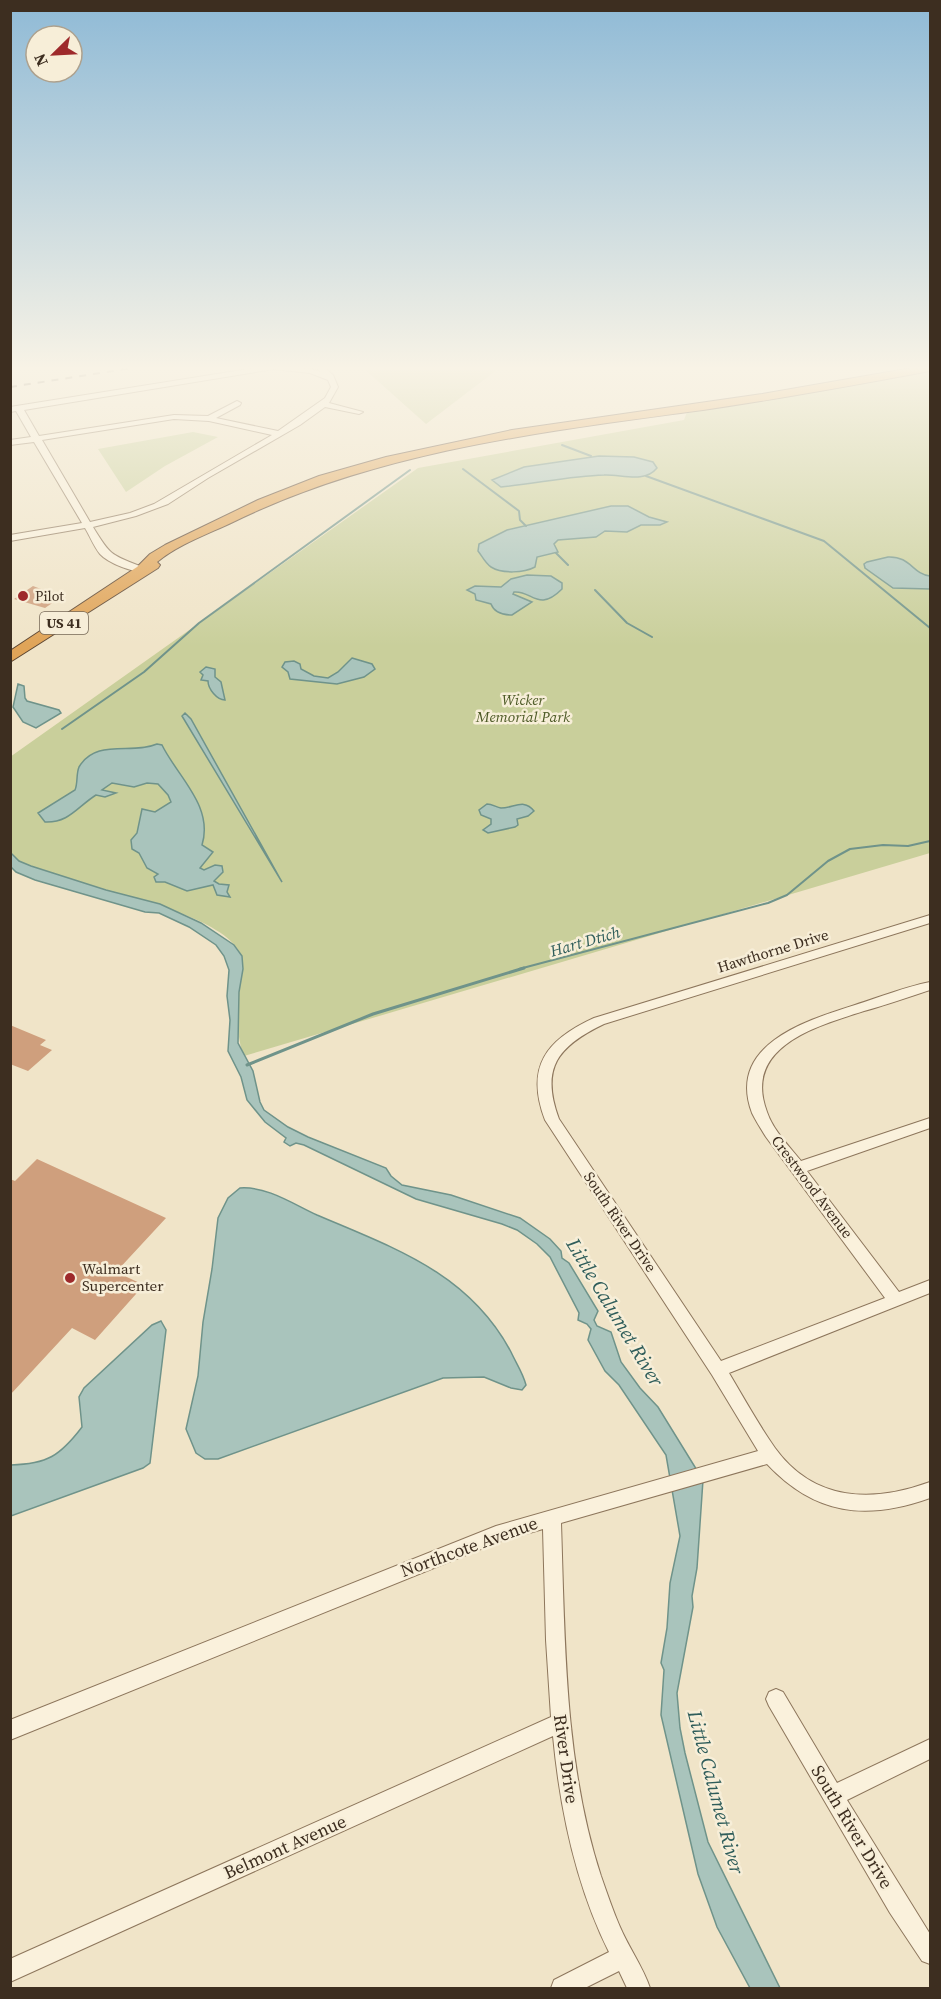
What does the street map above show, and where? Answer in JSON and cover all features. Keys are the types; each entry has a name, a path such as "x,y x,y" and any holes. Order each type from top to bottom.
{"highway":[{"name":"US 41","path":"10,658 142,570 160,563 178,550 180,544 275,497 385,459"}],"street":[{"path":"48,459 108,556 142,570"},
{"path":"10,538 126,516 161,504 237,459"},
{"name":"Hawthorne Drive","path":"624,1013 930,919"},
{"name":"Crestwood Avenue","path":"896,1300 771,1133 758,1109 756,1082 761,1060 772,1047 801,1028 930,986"},
{"name":"South River Drive","path":"624,1013 584,1027 569,1036 544,1070 543,1099 552,1120 718,1370 770,1455"},
{"path":"798,1168 930,1123"},
{"path":"718,1370 930,1286"},
{"path":"770,1455 785,1473 804,1487 845,1503 866,1506 889,1504 930,1490"},
{"name":"Northcote Avenue","path":"10,1730 496,1534 770,1455"},
{"name":"River Drive","path":"552,1517 560,1723 577,1833 604,1918 639,1989"},
{"name":"South River Drive","path":"776,1699 898,1905 930,1953"},
{"name":"Belmont Avenue","path":"10,1971 560,1723"},
{"path":"834,1795 930,1749"},
{"path":"562,1989 622,1958"}],"green space":[{"path":"105,459 177,459 165,466 126,492"},
{"name":"Wicker Memorial Park","path":"466,459 930,459 930,853 244,1056 238,1025 243,962 234,944 202,922 181,913 19,861 11,852 10,757 418,468"}],"water":[{"path":"577,459 643,459 653,462 657,468 646,476 639,477 591,476 501,487 492,480 524,467"},
{"path":"611,506 628,506 649,517 667,522 660,525 641,525 627,532 605,531 596,537 558,540 554,544 558,552 537,557 535,567 519,571 507,572 491,567 478,551 479,544 507,530"},
{"path":"888,557 902,559 919,572 930,576 930,589 893,588 865,568 864,564 867,562"},
{"path":"527,575 551,576 562,583 562,589 554,596 541,600 514,592 513,594 532,602 512,615 499,612 491,604 476,600 475,594 467,590 475,586 501,587 511,579"},
{"path":"352,658 372,664 375,669 364,677 337,684 290,679 288,672 282,667 285,662 294,661 300,664 301,669 314,676 328,678"},
{"path":"206,667 215,669 215,677 221,682 225,700 214,694 208,681 201,680 203,675 200,672"},
{"path":"18,684 24,686 27,701 59,710 61,713 36,728 23,722 13,707"},
{"path":"185,713 191,719 282,882 182,716"},
{"path":"162,745 199,804 203,817 202,845 213,852 200,868 204,870 215,865 222,866 223,872 214,881 229,885 227,892 230,897 217,895 213,885 187,891 165,882 156,882 154,877 158,874 147,868 139,853 132,849 131,840 137,833 142,809 155,812 171,802 158,784 147,783 134,787 112,783 102,790 116,793 105,797 96,795 67,817 53,822 45,822 38,813 75,790 79,767 86,758 105,750 147,747"},
{"path":"487,804 501,808 523,804 534,811 528,816 517,819 518,825 515,827 488,833 483,830 491,824 491,819 481,815 479,810"},
{"path":"10,852 19,861 31,866 106,890 160,904 201,923 234,945 242,956 243,969 239,992 238,1043 253,1071 264,1110 288,1127 308,1137 386,1168 391,1176 402,1185 451,1195 520,1218 550,1239 561,1251 562,1258 569,1263 598,1311 594,1320 597,1326 611,1332 621,1362 640,1388 658,1407 703,1480 697,1568 692,1596 693,1607 677,1693 680,1728 708,1842 780,1988 750,1988 717,1927 698,1874 661,1715 664,1670 661,1663 667,1628 670,1583 680,1536 666,1455 619,1385 605,1371 588,1340 591,1329 587,1324 578,1320 579,1313 550,1257 537,1244 517,1230 416,1199 304,1145 296,1143 290,1146 284,1142 286,1138 265,1122 247,1100 241,1077 228,1051 229,970 224,956 216,945 189,927 159,913 145,912 35,880 16,872 11,867"},
{"path":"240,1188 260,1190 280,1197 374,1239 427,1266 474,1302 494,1325 511,1352 526,1385 522,1390 484,1377 443,1378 218,1459 205,1459 196,1453 186,1429 198,1376 203,1322 218,1218 228,1198"},
{"path":"161,1321 166,1330 150,1463 143,1468 11,1516 11,1465 43,1460 67,1445 82,1427 79,1397 84,1388 152,1325"}],"building":[{"name":"Pilot","path":"33,586 64,595 45,608 14,599"},
{"path":"10,1025 46,1040 40,1045 52,1050 28,1071 10,1064"},
{"name":"Walmart Supercenter","path":"37,1159 166,1218 116,1272 144,1285 95,1340 72,1328 10,1395 10,1179 15,1181"}],"waterway":[{"path":"463,469 519,511 520,520 526,526"},
{"path":"62,729 144,672 199,623 410,470"},
{"path":"646,476 824,541 930,628"},
{"path":"556,553 568,565"},
{"path":"595,590 627,623 652,637"},
{"name":"Hart Dtich","path":"519,969 768,903 787,895 828,861 850,849 883,845 908,846 930,841"},
{"name":"Hart Dtich","path":"247,1065 373,1014 524,968"}],"place":[{"name":"Pilot","path":"23,596"},
{"name":"Walmart Supercenter","path":"70,1278"}],"water label":[{"name":"Little Calumet River","path":"615,1312"},
{"name":"Little Calumet River","path":"716,1792"}]}
